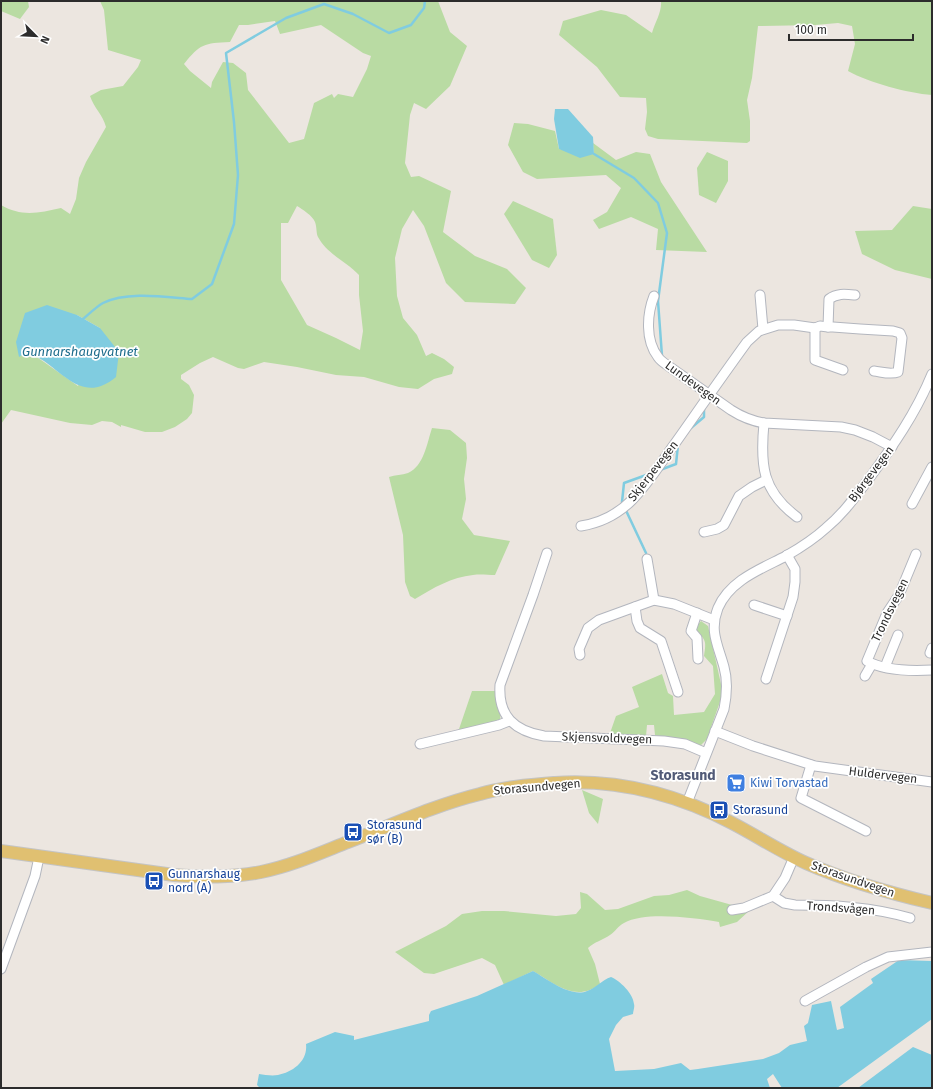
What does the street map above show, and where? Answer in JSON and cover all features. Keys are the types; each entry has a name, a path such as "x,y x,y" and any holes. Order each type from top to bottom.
{"main road":[{"name":"Storasundvegen","path":"1,851 174,875 234,876 281,867 440,806 480,794 509,788 556,783 606,784 644,791 687,803 733,823 794,857 820,869 862,884 932,903"}],"street":[{"path":"828,328 830,299 834,295 840,294 855,295"},
{"path":"760,295 763,329 778,325 815,328 820,326 828,328 833,326 860,330 893,331 901,334 901,351 898,372 888,374 874,371"},
{"name":"Lundevegen","path":"654,296 651,308 649,334 653,349 658,357 667,366 708,396 754,422 855,430 892,447"},
{"path":"815,328 815,360 844,370"},
{"name":"Skjerpevegen","path":"581,526 594,524 602,520 632,500 660,465 747,342 763,329"},
{"name":"Bjørgevegen","path":"687,803 727,697 724,667 715,642 714,628 714,620 722,600 732,588 757,571 787,555 818,535 840,515 892,447 928,393 932,374"},
{"path":"764,423 762,451 766,480 784,507 797,517"},
{"path":"912,504 932,467"},
{"path":"704,532 717,529 724,525 739,496 752,486 766,480"},
{"path":"420,744 499,725 509,720 502,708 500,699 500,685 547,553"},
{"name":"Trondsvegen","path":"872,664 867,661 870,652 887,613 899,595 916,554"},
{"path":"766,679 793,597 795,569 787,555"},
{"path":"647,559 654,600"},
{"path":"580,655 579,649 588,628 599,620 654,600 674,604 714,620"},
{"path":"754,605 787,616"},
{"path":"635,607 637,621 640,628 661,641 678,692"},
{"path":"697,613 691,631 697,638 698,659"},
{"name":"Trondsvegen","path":"885,667 898,635"},
{"path":"865,676 872,664 898,670 932,670"},
{"name":"Skjensvoldvegen","path":"509,720 520,728 533,734 544,736 664,741 685,744 706,753"},
{"name":"Huldervegen","path":"715,731 753,746 810,765 932,782"},
{"path":"810,765 801,798 866,831"},
{"path":"1,969 35,876 39,856"},
{"path":"732,910 744,908 773,896 785,878 794,857"},
{"name":"Trondsvågen","path":"773,896 784,903 795,905 871,909 910,918"},
{"path":"805,1001 866,967 888,957 932,952"}],"green space":[{"path":"1,1 28,1 29,7 20,19 1,11"},
{"path":"100,1 438,1 450,32 467,46 450,86 426,109 414,103 410,115 405,163 411,177 419,176 451,191 443,232 475,256 507,269 526,288 515,304 465,302 446,283 424,226 413,210 402,229 395,258 397,296 403,318 417,335 426,356 432,353 444,359 454,367 452,374 434,379 418,389 399,387 364,377 336,375 264,362 244,369 238,368 213,357 181,375 181,379 189,385 194,395 192,413 187,419 175,427 162,432 145,432 121,425 121,427 112,422 102,421 92,425 70,423 11,410 1,424 1,205 8,209 23,213 61,208 70,214 76,199 79,178 86,162 106,127 90,96 101,90 123,86 138,67 141,60 108,50 104,10","holes":["275,21 280,34 321,25 363,53 371,56 367,69 353,97 338,94 334,98 332,94 314,103 304,139 289,143 248,90 246,73 233,63 223,62 212,82 211,88 190,71 184,64 194,52 203,46 214,43 230,42 239,25","297,206 310,215 316,224 317,235 322,243 359,275 359,295 363,331 360,350 307,325 281,280 281,223 288,223","77,315 100,328 78,386 28,351"]},
{"path":"661,1 932,1 932,95 889,87 867,80 848,71 855,44 852,26 838,23 758,26 752,78 747,100 750,121 750,141 747,143 658,139 648,136 645,129 647,112 646,98 620,97 597,67 559,35 563,21 601,10 626,15 652,33 659,13"},
{"path":"514,123 528,124 555,131 559,149 594,154 593,143 616,160 636,152 650,154 661,182 707,252 656,250 658,229 631,217 599,229 593,220 607,212 621,188 606,175 537,179 523,172 508,145"},
{"path":"707,152 728,161 728,181 716,203 699,195 697,168"},
{"path":"513,201 553,219 557,255 549,268 532,260 504,214"},
{"path":"913,206 932,209 932,279 895,270 862,254 855,231 892,230"},
{"path":"432,428 450,430 466,443 467,458 464,479 466,499 462,519 474,535 510,541 495,575 476,575 458,578 436,587 415,599 410,596 405,582 403,535 389,477 408,473 418,465 424,454"},
{"path":"701,621 708,626 723,693 707,739 700,746 655,735 654,725 647,725 646,736 609,736 616,716 639,707 632,687 662,674 668,693 673,696 674,715 704,712 715,694 713,666 704,656 705,643 695,628"},
{"path":"472,691 496,691 500,720 458,732"},
{"path":"582,790 603,799 598,824 589,813"},
{"path":"687,890 700,896 750,910 737,922 720,927 719,922 670,916 644,917 633,919 624,923 610,935 588,948 595,964 600,984 582,992 566,990 533,971 504,985 495,965 482,958 434,974 424,973 395,952 446,926 462,914 482,911 504,911 556,916 576,914 581,908 580,892 587,894 605,910 618,909 654,896 669,895"}],"water":[{"path":"555,109 568,109 593,137 594,154 580,158 559,149 554,119"},
{"name":"Gunnarshaugvatnet","path":"47,305 77,315 100,328 119,352 116,377 105,384 95,387 86,387 69,380 28,351 19,357 16,342 25,313"},
{"path":"899,960 932,961 932,1019 837,1088 782,1088 773,1074 767,1079 770,1088 260,1088 257,1085 259,1074 284,1074 298,1065 305,1056 306,1044 335,1032 354,1036 354,1040 429,1021 431,1011 477,996 533,971 559,987 574,992 587,991 611,977 622,984 629,992 634,1005 633,1014 623,1017 616,1025 609,1039 615,1071 654,1069 681,1063 690,1070 763,1059 779,1053 790,1045 807,1041 804,1026 808,1023 812,1005 831,1001 837,1030 844,1028 840,1007 873,983 871,979"},
{"path":"913,1047 932,1055 932,1088 858,1088"}],"waterway":[{"path":"83,319 100,305 113,299 135,296 158,296 192,299 212,284 234,224 238,175 234,122 226,53 286,18 324,4 353,14 389,33 411,25 424,8 425,1"},
{"path":"594,154 634,178 658,203 667,233 658,301 662,356"},
{"path":"691,428 704,417 704,409"},
{"path":"660,470 676,464 678,445"},
{"path":"646,553 622,502 624,483 649,474"}],"place":[{"name":"Kiwi Torvastad","path":"736,783"},
{"name":"Storasund","path":"719,810"},
{"name":"Storasund sør (B)","path":"353,832"},
{"name":"Gunnarshaug nord (A)","path":"154,881"}],"district":[{"name":"Storasund","path":"683,775"}]}
